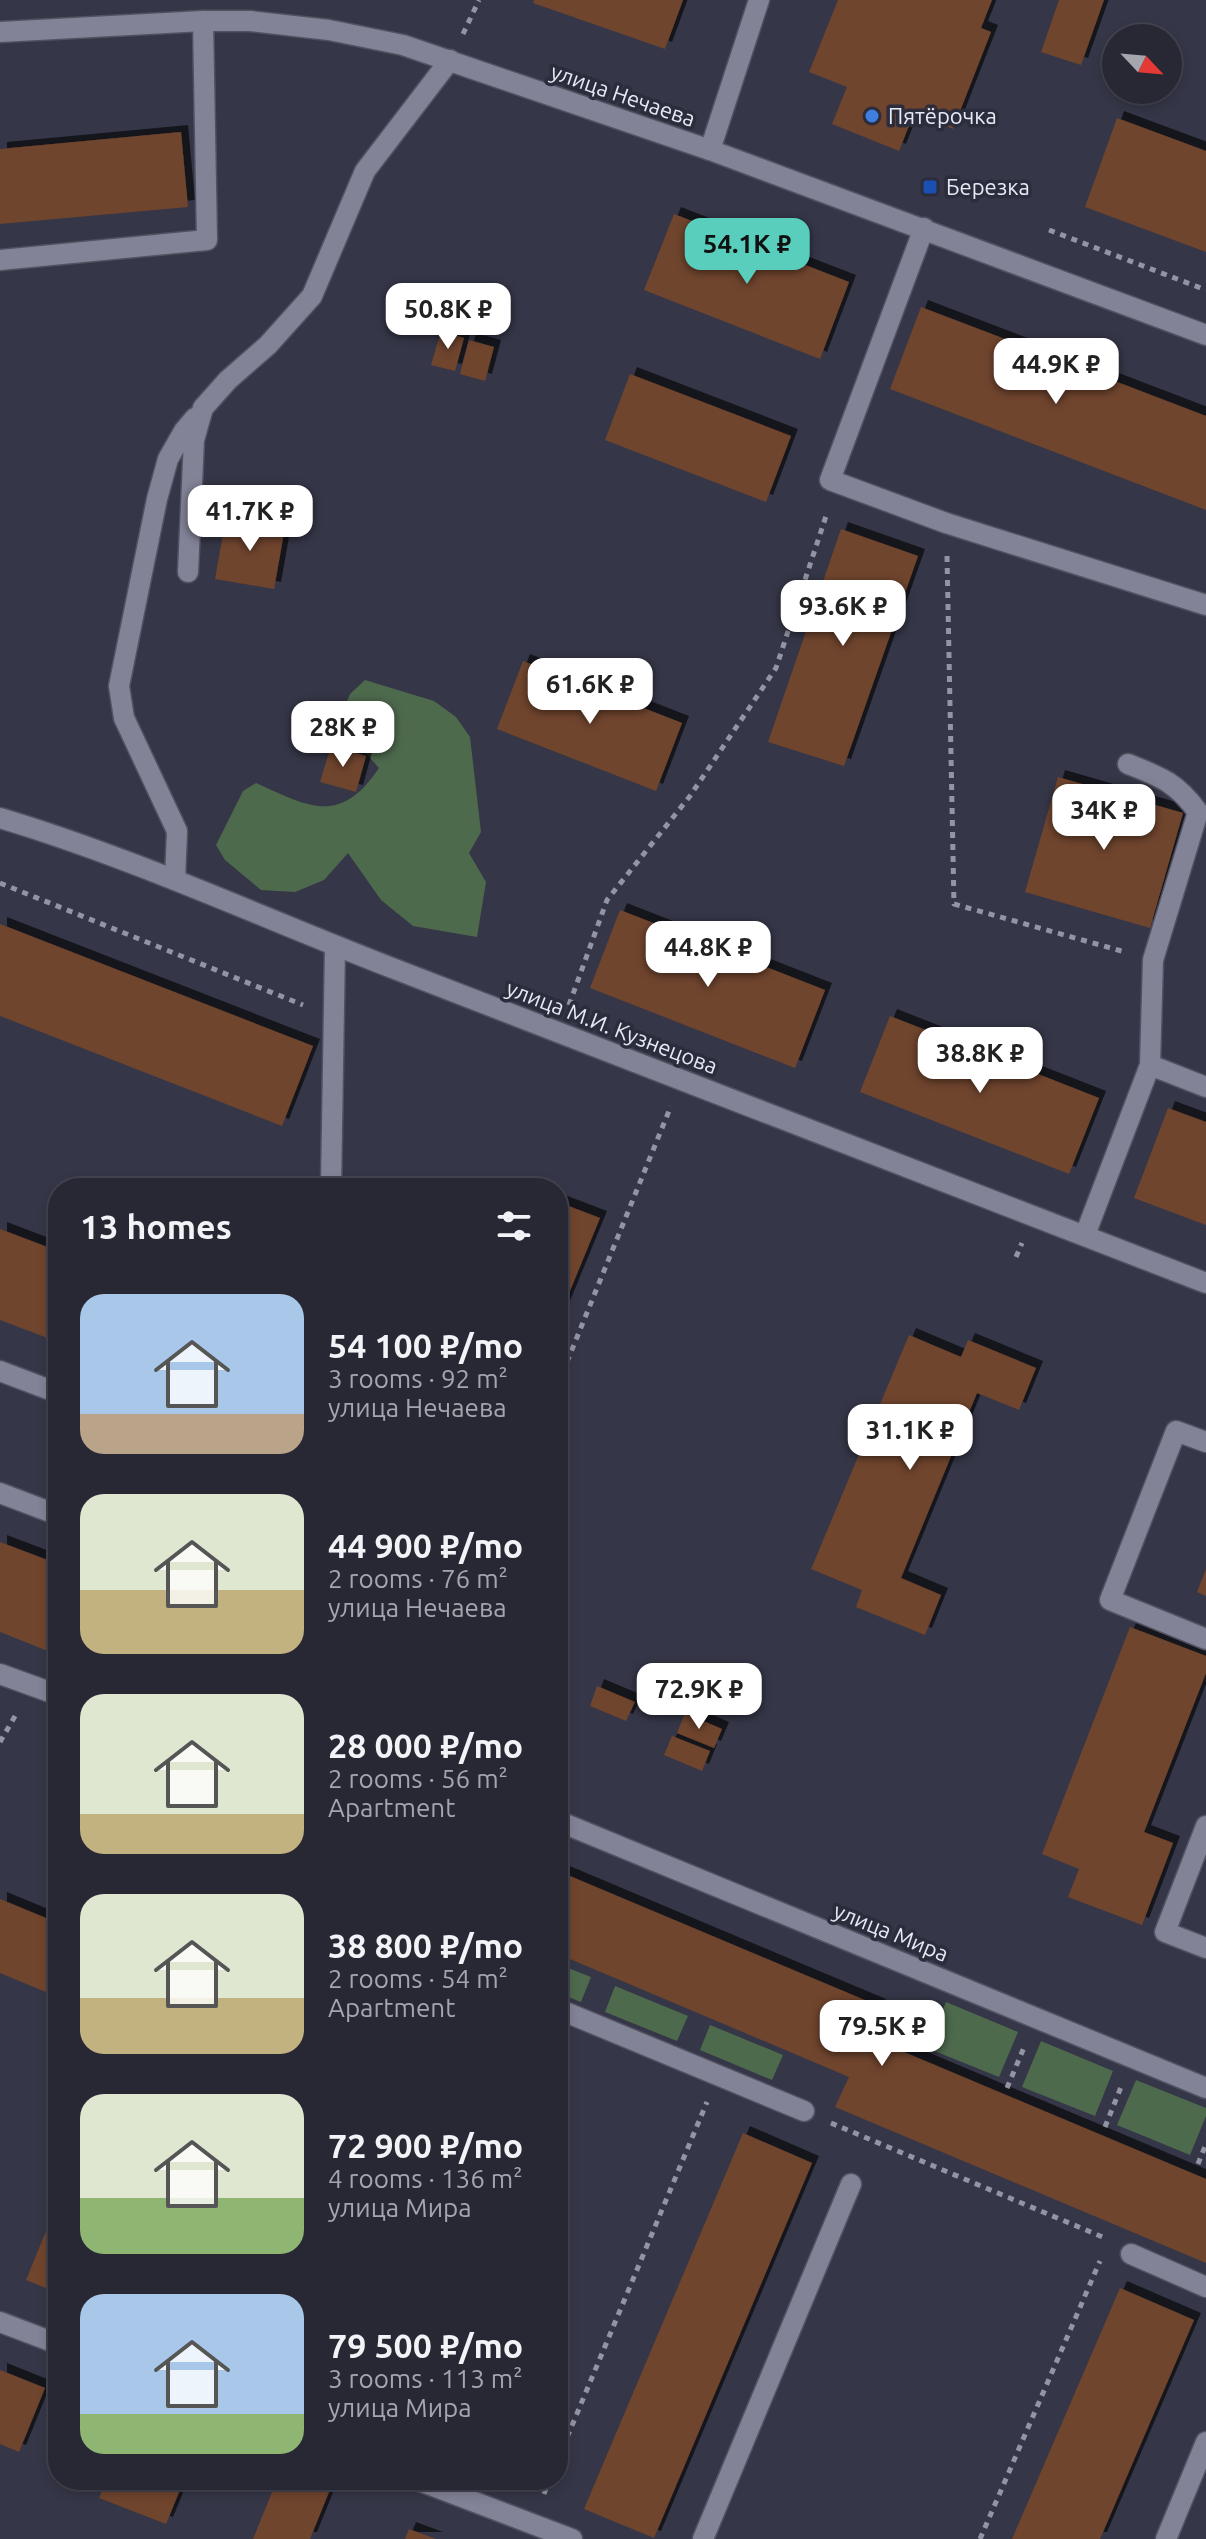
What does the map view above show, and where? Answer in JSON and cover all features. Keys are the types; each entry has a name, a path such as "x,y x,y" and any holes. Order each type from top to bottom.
{"street":[{"path":"710,150 759,0"},
{"path":"0,260 207,240 203,21"},
{"name":"улица Нечаева","path":"0,32 250,21 364,35 450,60 710,150 1206,335"},
{"path":"175,880 177,831 124,718 119,686 142,565 168,459 184,431 203,408 228,380 268,345 312,296 365,171 450,60"},
{"path":"924,228 830,480 946,523 1206,605"},
{"path":"188,572 194,440 203,408"},
{"path":"1085,1235 1150,1065 1153,960 1198,812 1187,796 1170,781 1128,764"},
{"name":"улица М.И. Кузнецова","path":"0,818 62,837 175,880 335,946 1206,1283"},
{"path":"331,1178 335,946"},
{"path":"1150,1065 1206,1087"},
{"path":"0,1371 48,1389"},
{"path":"1206,1442 1176,1431 1110,1600 1206,1639"},
{"path":"0,1493 48,1511"},
{"path":"0,1674 48,1691"},
{"name":"улица Мира","path":"568,1825 1206,2088"},
{"path":"1206,1826 1165,1932 1206,1948"},
{"path":"568,2013 804,2111"},
{"path":"703,2539 851,2184"},
{"path":"1131,2254 1206,2287"},
{"path":"0,2322 48,2340"},
{"path":"1166,2539 1206,2442"},
{"path":"443,2490 572,2539"}],"path":[{"path":"1049,230 1206,290"},
{"path":"559,1032 607,900 690,796 776,668 827,519 830,480"},
{"path":"946,523 954,904 1153,960"},
{"path":"0,883 334,1017"},
{"path":"568,1359 682,1079"},
{"path":"912,2048 940,1978"},
{"path":"1007,2088 1036,2018"},
{"path":"1105,2127 1133,2057"},
{"path":"568,2435 718,2076"},
{"path":"804,2111 1109,2240 1131,2254"},
{"path":"1198,2164 1206,2144"},
{"path":"980,2539 1109,2240"}],"green space":[{"path":"365,680 434,701 456,717 470,737 481,832 469,853 486,882 477,937 413,926 381,900 348,853 324,880 295,892 261,890 225,860 216,845 243,791 256,783 292,799 323,806 337,805 365,786 379,768 354,740 342,713 350,694"},
{"path":"568,1968 591,1977 581,2002 568,1997"},
{"path":"615,1986 688,2016 677,2041 605,2012"},
{"path":"946,2002 1018,2032 999,2077 927,2048"},
{"path":"710,2025 783,2055 772,2080 700,2050"},
{"path":"1041,2041 1113,2071 1095,2116 1022,2087"},
{"path":"1136,2080 1206,2108 1206,2116 1190,2155 1117,2125"}],"building":[{"path":"534,0 683,0 665,49 533,3"},
{"path":"838,0 992,0 981,28 991,32 953,129 914,113 899,151 832,124 847,87 809,72"},
{"path":"1059,0 1104,0 1081,65 1041,52"},
{"path":"1117,118 1206,151 1206,252 1085,207"},
{"path":"181,132 188,207 0,224 0,149"},
{"path":"674,214 849,282 820,359 644,290"},
{"path":"921,307 1206,416 1206,510 890,389"},
{"path":"441,331 464,338 455,371 431,365"},
{"path":"469,340 494,347 485,381 460,374"},
{"path":"630,374 791,436 766,502 605,440"},
{"path":"226,517 285,527 274,589 215,579"},
{"path":"841,529 918,556 844,766 768,742"},
{"path":"523,661 682,723 656,791 497,729"},
{"path":"331,746 366,756 356,792 320,782"},
{"path":"1058,777 1183,813 1150,928 1025,892"},
{"path":"620,910 825,990 795,1068 590,988"},
{"path":"0,924 313,1046 282,1126 0,1016"},
{"path":"890,1016 1099,1098 1069,1174 860,1092"},
{"path":"1168,1108 1206,1122 1206,1225 1134,1198"},
{"path":"568,1206 600,1218 568,1296"},
{"path":"0,1229 48,1247 48,1338 0,1320"},
{"path":"909,1335 961,1357 968,1340 1036,1368 1019,1410 977,1393 901,1578 941,1595 925,1635 856,1607 862,1590 811,1569"},
{"path":"0,1542 48,1560 48,1651 0,1632"},
{"path":"1206,1569 1206,1596 1197,1592"},
{"path":"1130,1627 1206,1656 1206,1673 1144,1832 1173,1843 1142,1925 1068,1897 1079,1869 1042,1854"},
{"path":"597,1686 635,1702 626,1721 590,1706"},
{"path":"685,1713 722,1729 714,1748 677,1733"},
{"path":"672,1736 710,1751 702,1771 664,1755"},
{"path":"568,1875 879,2006 866,2036 1206,2179 1206,2263 835,2107 849,2077 568,1958"},
{"path":"0,1899 48,1919 48,1993 0,1973"},
{"path":"743,2133 812,2163 654,2538 584,2509"},
{"path":"48,2226 48,2289 26,2280"},
{"path":"1120,2288 1194,2320 1100,2539 1012,2539"},
{"path":"0,2370 45,2388 19,2452 0,2444"},
{"path":"102,2490 180,2490 166,2524 99,2498"},
{"path":"273,2490 329,2492 310,2539 253,2539"},
{"path":"409,2529 436,2539 405,2539"}],"place":[{"name":"Пятёрочка","path":"872,116"},
{"name":"Березка","path":"930,187"}]}
